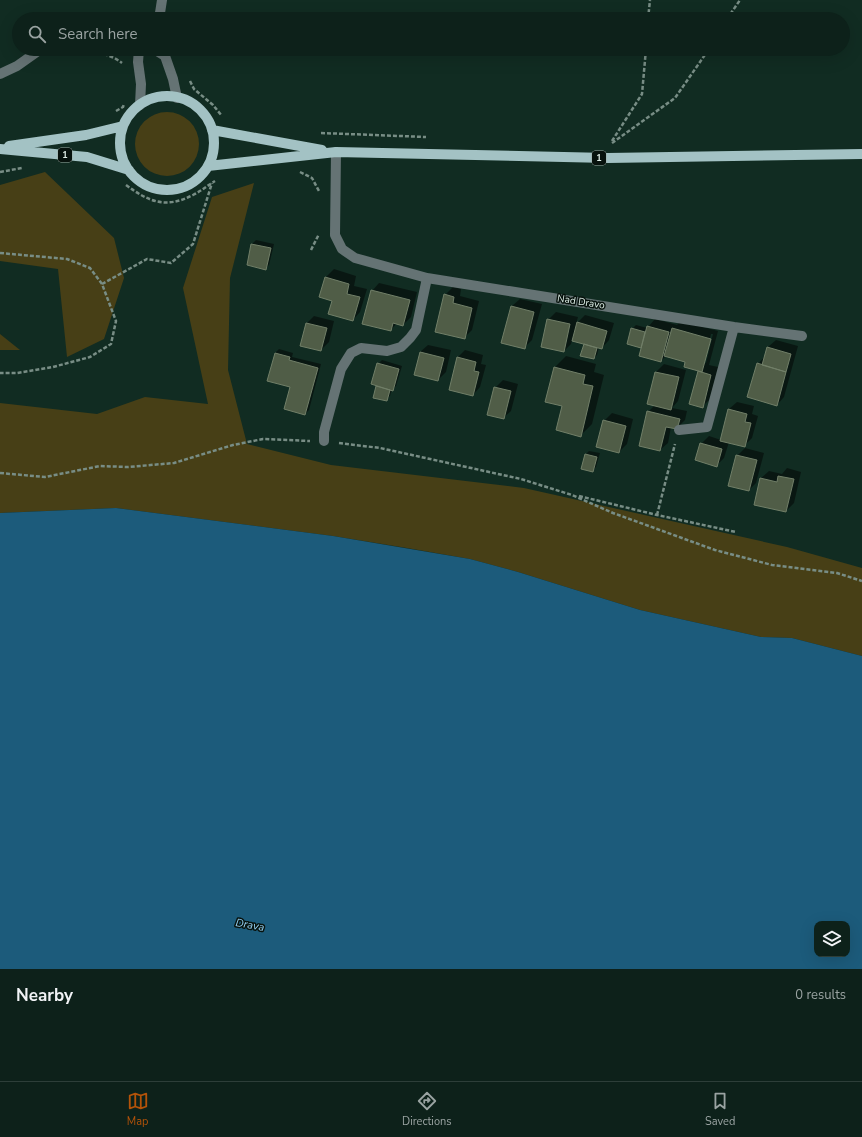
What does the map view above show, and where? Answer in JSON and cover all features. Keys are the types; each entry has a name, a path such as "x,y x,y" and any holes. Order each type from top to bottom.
{"main road":[{"path":"129,170 125,166 121,154 120,140 123,126 130,114 140,105 151,99 164,96 189,102 199,109 207,120 212,130 214,143 208,166"},
{"name":"1","path":"0,148 86,135 123,126"},
{"name":"1","path":"212,130 336,152"},
{"name":"1","path":"0,148 87,157 129,170 133,176 143,184 155,189 167,190 180,188 192,183 201,176 208,166 336,152 608,158 862,154"}],"street":[{"path":"160,12 162,0"},
{"path":"0,74 31,56"},
{"path":"138,56 138,62 142,84 140,105"},
{"path":"166,56 177,98"},
{"name":"Nad Dravo","path":"336,152 335,235 342,250 355,258 427,278 734,327 802,336"},
{"path":"324,442 324,432 340,368 351,353 361,348 387,350 401,347 410,338 416,330 427,278"},
{"path":"679,430 708,427 734,327"}],"path":[{"path":"649,12 650,0"},
{"path":"732,12 740,0"},
{"path":"110,56 122,63 124,67"},
{"path":"611,143 642,94 645,56"},
{"path":"611,143 675,98 704,56"},
{"path":"188,77 194,89 213,105 223,117"},
{"path":"112,114 123,106 125,102"},
{"path":"318,133 430,137"},
{"path":"611,143 618,143"},
{"path":"0,172 27,167"},
{"path":"295,171 301,172 312,178 319,191 319,198"},
{"path":"121,182 139,195 158,202 176,202 194,195 218,179"},
{"path":"102,284 147,259 171,264 193,244 212,183"},
{"path":"311,250 321,231"},
{"path":"0,253 67,259 90,268 102,284 116,321 111,344 90,357 60,365 17,373 0,373"},
{"path":"657,515 679,430"},
{"path":"0,473 45,477 100,466 128,467 174,463 233,445 263,439 324,442 380,448 521,479 572,495 736,532"},
{"path":"572,495 613,513 715,550 772,565 836,573 862,582"}],"shaded area":[{"path":"167,112 179,114 190,121 197,132 199,144 197,156 190,167 179,174 167,176 155,174 144,167 137,156 135,144 137,132 144,121 155,114"},
{"path":"45,172 114,238 124,278 104,339 67,357 58,269 0,261 0,185"},
{"path":"254,183 230,278 228,370 247,444 331,465 524,488 787,547 862,568 862,656 792,638 761,637 640,610 518,572 470,559 407,548 333,536 116,508 0,513 0,403 97,414 145,397 208,404 183,288 212,197"},
{"path":"0,334 20,350 0,350"}],"water":[{"name":"Drava","path":"116,508 333,536 470,559 518,572 640,610 761,637 792,638 862,656 862,969 0,969 0,513"}],"building":[{"path":"251,244 271,248 266,270 247,265"},
{"path":"325,277 349,284 347,294 360,297 353,321 328,314 332,301 319,297"},
{"path":"371,290 410,300 403,326 393,323 391,331 362,324"},
{"path":"444,294 454,297 453,303 472,308 465,339 435,332"},
{"path":"511,306 534,312 525,349 501,343"},
{"path":"547,319 570,324 564,352 541,347"},
{"path":"577,322 607,331 602,349 572,341"},
{"path":"306,323 327,328 321,351 300,346"},
{"path":"647,326 669,332 661,362 639,356"},
{"path":"631,328 645,332 641,348 627,344"},
{"path":"672,328 711,339 702,372 684,367 685,362 664,356"},
{"path":"584,344 597,348 594,359 580,356"},
{"path":"767,347 791,354 786,372 762,365"},
{"path":"420,352 444,358 438,381 414,375"},
{"path":"275,353 290,357 289,360 318,368 305,415 284,409 290,387 267,381"},
{"path":"457,357 476,362 474,371 479,372 473,396 449,390"},
{"path":"377,363 399,369 393,391 371,384"},
{"path":"757,363 786,372 777,406 747,397"},
{"path":"554,367 585,375 583,384 593,386 581,437 556,430 562,406 545,402"},
{"path":"698,371 711,375 703,408 689,404"},
{"path":"655,372 679,377 671,410 647,404"},
{"path":"376,386 390,390 387,401 373,398"},
{"path":"494,387 511,391 504,419 487,415"},
{"path":"728,409 747,414 745,422 751,423 745,447 720,441"},
{"path":"647,411 680,419 677,429 666,427 660,451 639,446"},
{"path":"603,420 626,426 619,453 596,447"},
{"path":"700,443 722,449 717,467 695,460"},
{"path":"585,454 597,457 593,472 581,469"},
{"path":"736,455 757,460 749,491 728,486"},
{"path":"778,476 794,479 786,512 754,505 760,478 777,482"}]}
